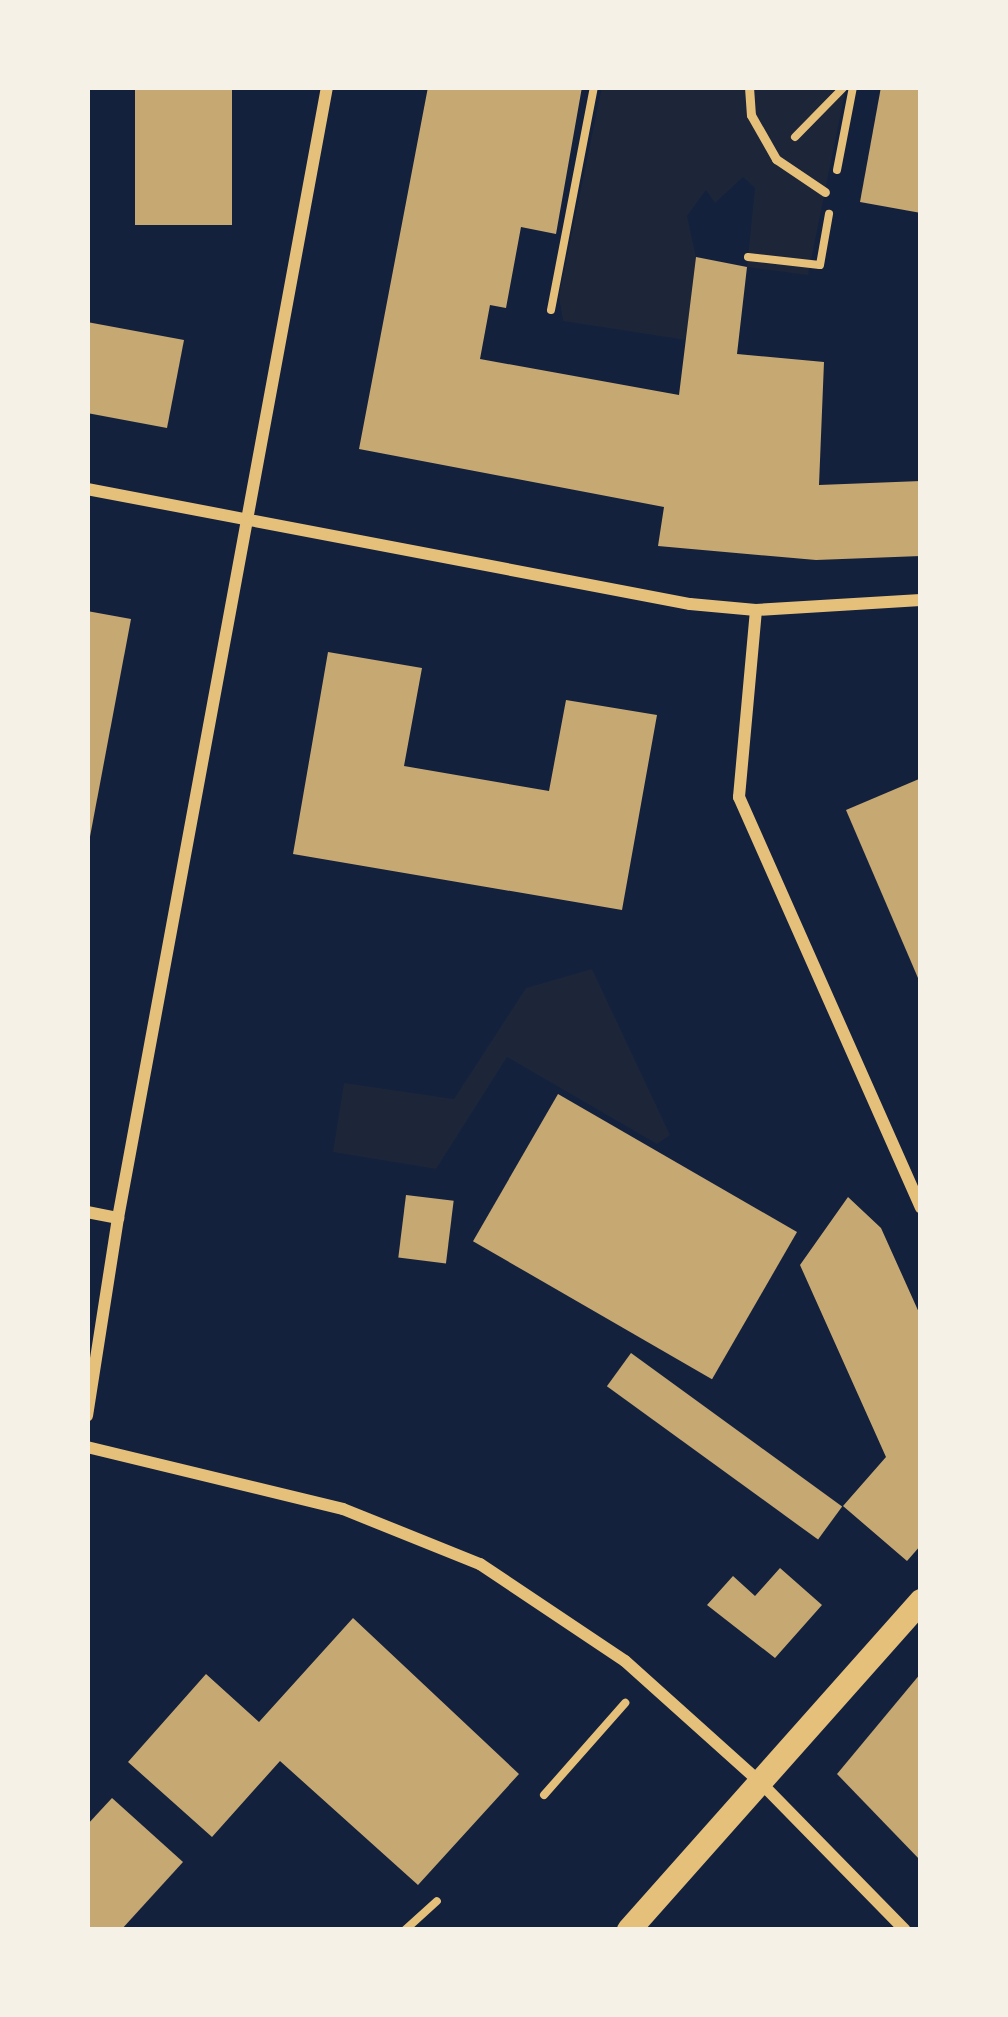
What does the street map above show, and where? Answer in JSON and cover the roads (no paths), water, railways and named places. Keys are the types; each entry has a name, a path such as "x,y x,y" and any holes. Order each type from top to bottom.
{"main road":[{"path":"629,1930 921,1601"}],"street":[{"path":"87,1416 243,520 327,87"},
{"path":"87,489 756,610 921,600"},
{"path":"756,610 739,797 921,1208"},
{"path":"87,1212 118,1218"},
{"path":"87,1447 343,1509 480,1564 625,1661 760,1782 904,1930"}],"lane":[{"path":"749,87 751,115 776,159 825,192"}]}
